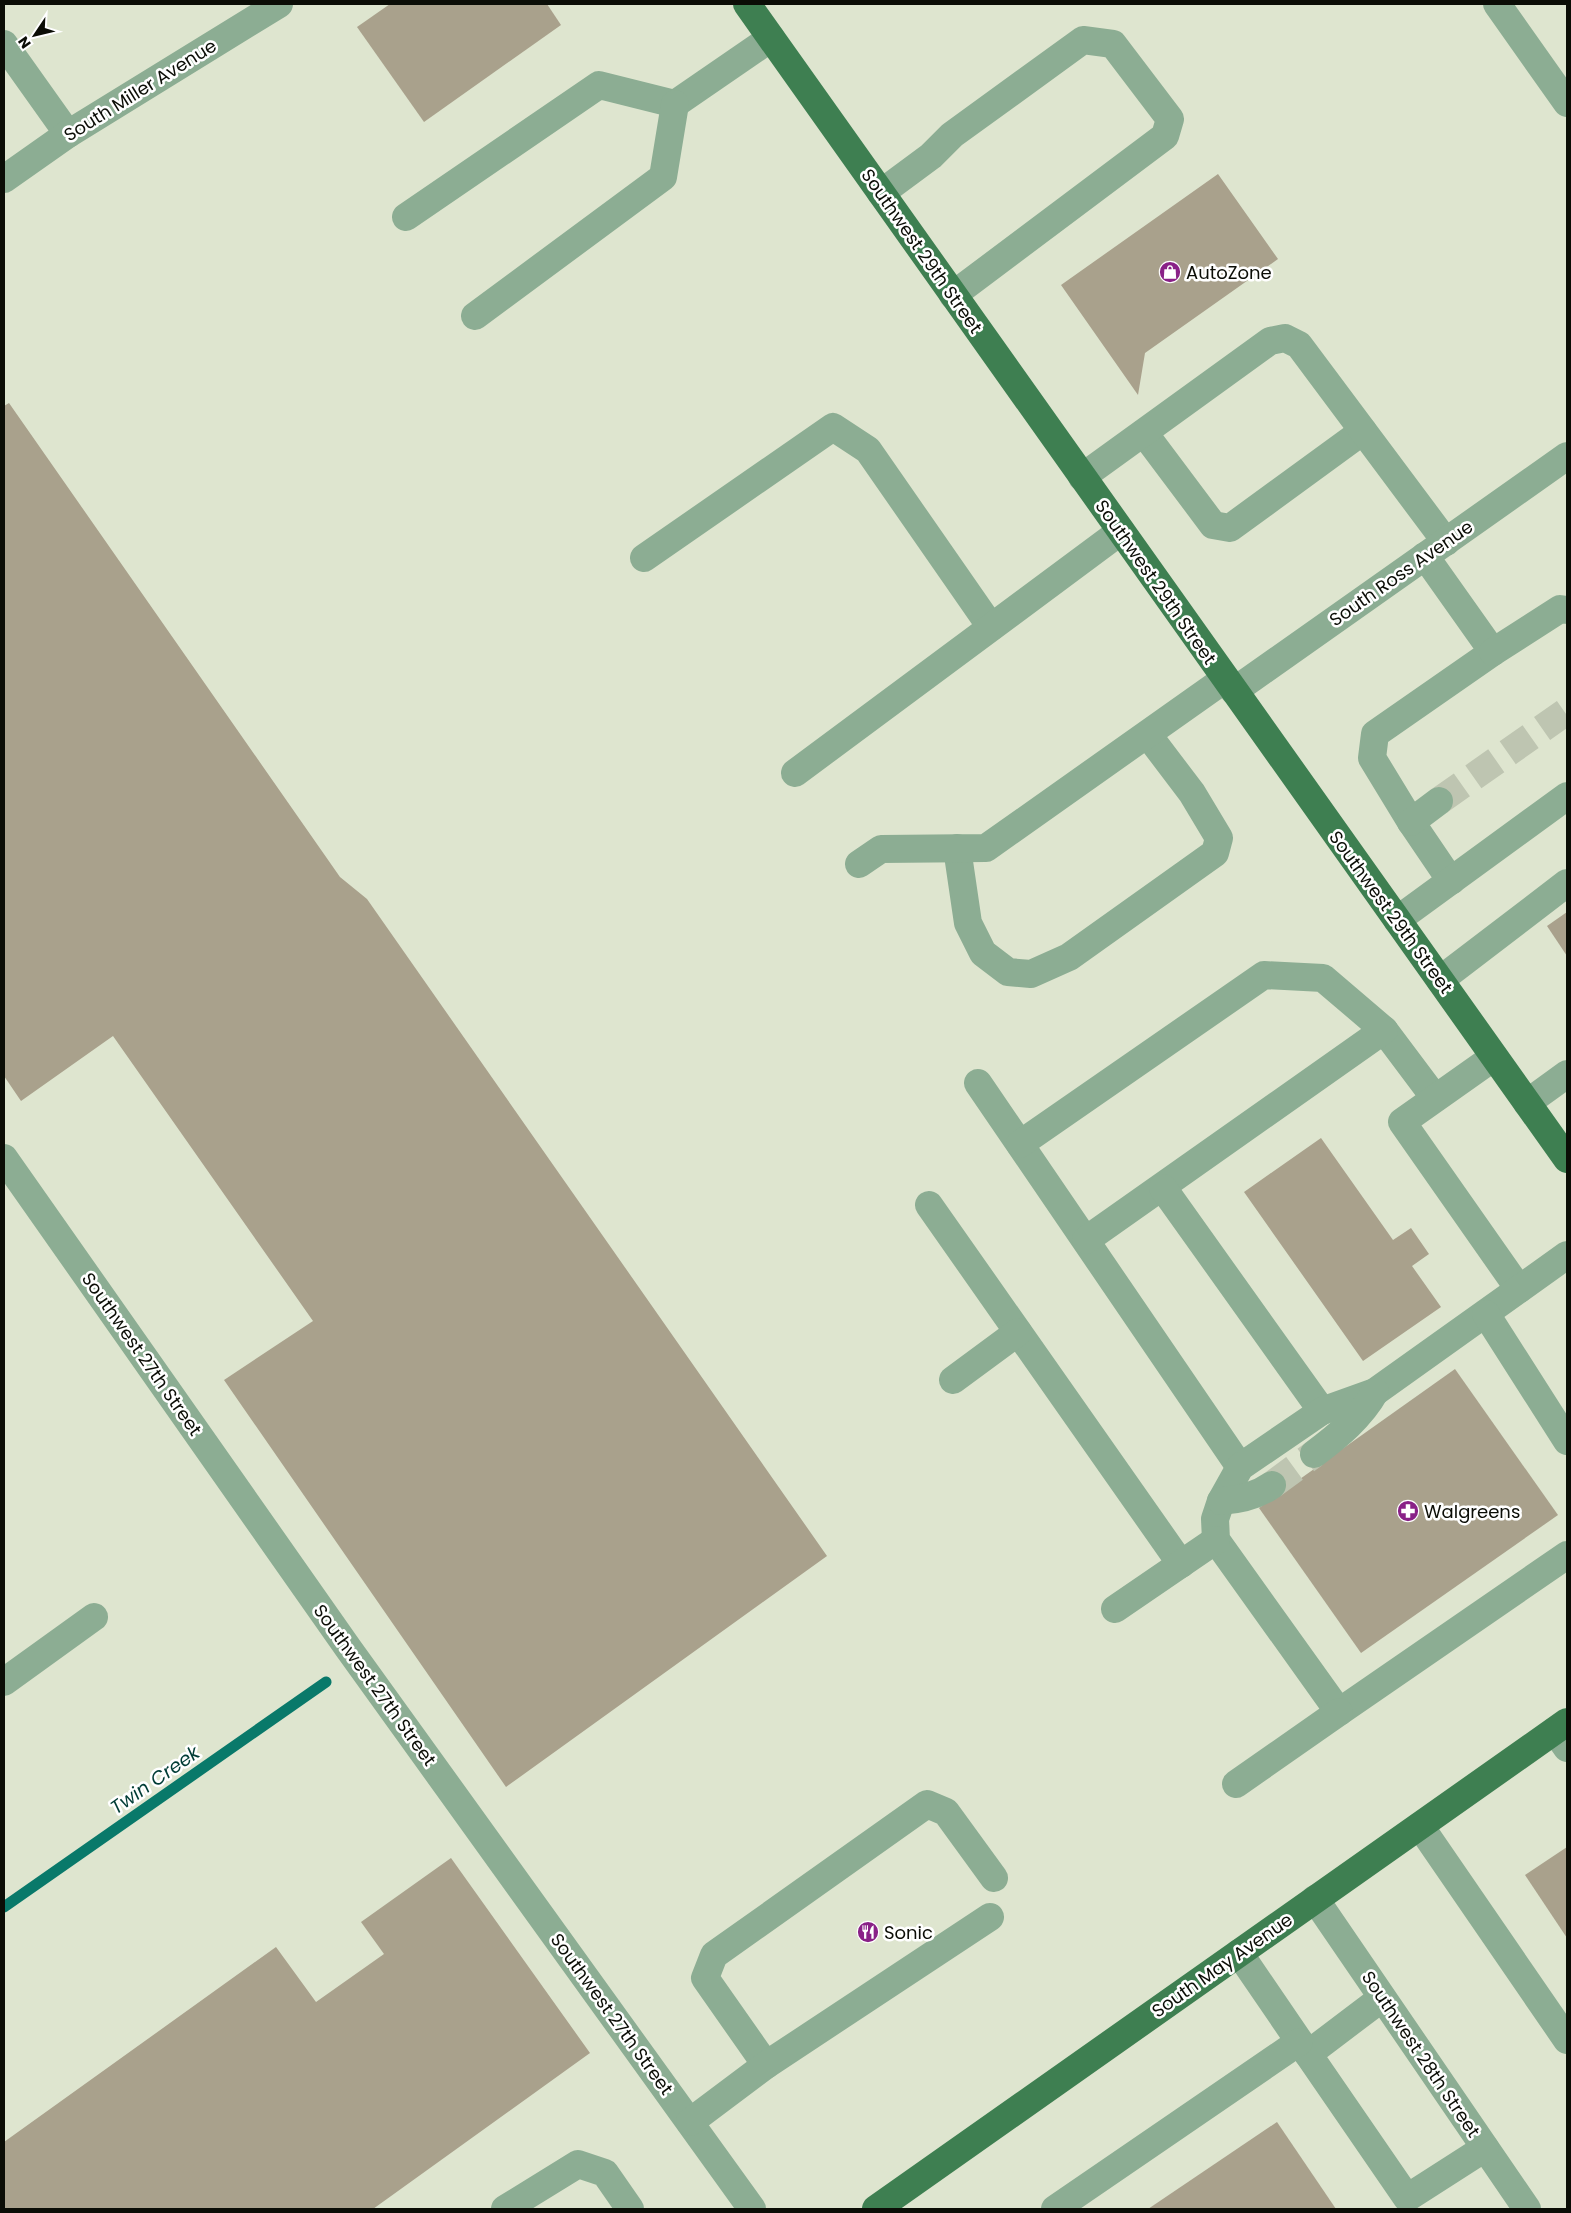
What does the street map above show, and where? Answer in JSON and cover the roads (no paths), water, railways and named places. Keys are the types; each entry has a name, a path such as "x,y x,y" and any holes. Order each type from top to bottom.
{"main road":[{"name":"Southwest 29th Street","path":"747,4 1567,1159"},
{"name":"South May Avenue","path":"876,2209 1420,1826 1563,1734"}],"street":[{"name":"South Miller Avenue","path":"4,179 68,134 279,4"},
{"path":"1497,4 1567,104"},
{"path":"475,316 663,177 675,104 771,38"},
{"path":"881,192 930,156 952,135 1084,40 1113,44 1170,119 1165,136 953,295"},
{"path":"4,44 68,134"},
{"path":"406,217 599,85 675,104"},
{"path":"1082,477 1270,341 1286,338 1298,344 1363,431 1435,549 1493,652"},
{"path":"644,558 833,427 868,450 991,627"},
{"path":"1144,433 1213,525 1230,528 1363,431"},
{"name":"South Ross Avenue","path":"859,864 881,849 986,848 1148,735 1229,685 1435,549 1567,456"},
{"path":"795,773 1121,531"},
{"path":"1451,881 1411,822 1372,758 1375,734 1493,652 1560,609 1567,610"},
{"path":"957,848 968,924 983,953 1008,972 1031,974 1069,957 1215,854 1219,838 1192,793 1148,735"},
{"path":"1397,920 1567,796"},
{"path":"1411,822 1439,801"},
{"path":"1440,980 1567,883"},
{"path":"1020,1144 1264,975 1323,978 1384,1030 1436,1098"},
{"path":"1086,1240 1163,1188 1384,1030"},
{"path":"1494,1057 1402,1122 1519,1289"},
{"path":"1527,1103 1567,1074"},
{"path":"978,1083 1240,1467"},
{"name":"Southwest 27th Street","path":"4,1158 353,1656 752,2209"},
{"path":"1163,1188 1322,1411"},
{"path":"929,1205 1181,1564"},
{"path":"1339,1712 1216,1540 1215,1519 1221,1501 1240,1467 1322,1411 1375,1392 1567,1255"},
{"path":"1486,1314 1567,1441"},
{"path":"953,1380 1018,1332"},
{"path":"1314,1454 1335,1438 1366,1407 1375,1392"},
{"path":"1221,1501 1236,1500 1266,1489 1272,1484"},
{"path":"1115,1609 1216,1540"},
{"path":"1236,1784 1567,1555"},
{"path":"7,1672 94,1617"},
{"path":"766,2065 705,1978 714,1955 927,1804 946,1812 994,1878"},
{"path":"1420,1826 1567,2040"},
{"name":"Southwest 28th Street","path":"1314,1900 1527,2209"},
{"path":"690,2122 766,2065 990,1917"},
{"path":"1239,1953 1303,2048 1399,2203 1485,2148"},
{"path":"1055,2209 1382,1998"},
{"path":"505,2209 578,2164 604,2173 630,2209"}],"waterway":[{"name":"Twin Creek","path":"4,1907 326,1682"}],"tunnel":[{"path":"1439,801 1567,711"},
{"path":"1272,1485 1314,1454"}],"place":[{"name":"AutoZone","path":"1170,272"},
{"name":"Walgreens","path":"1408,1511"},
{"name":"Sonic","path":"868,1932"}]}
